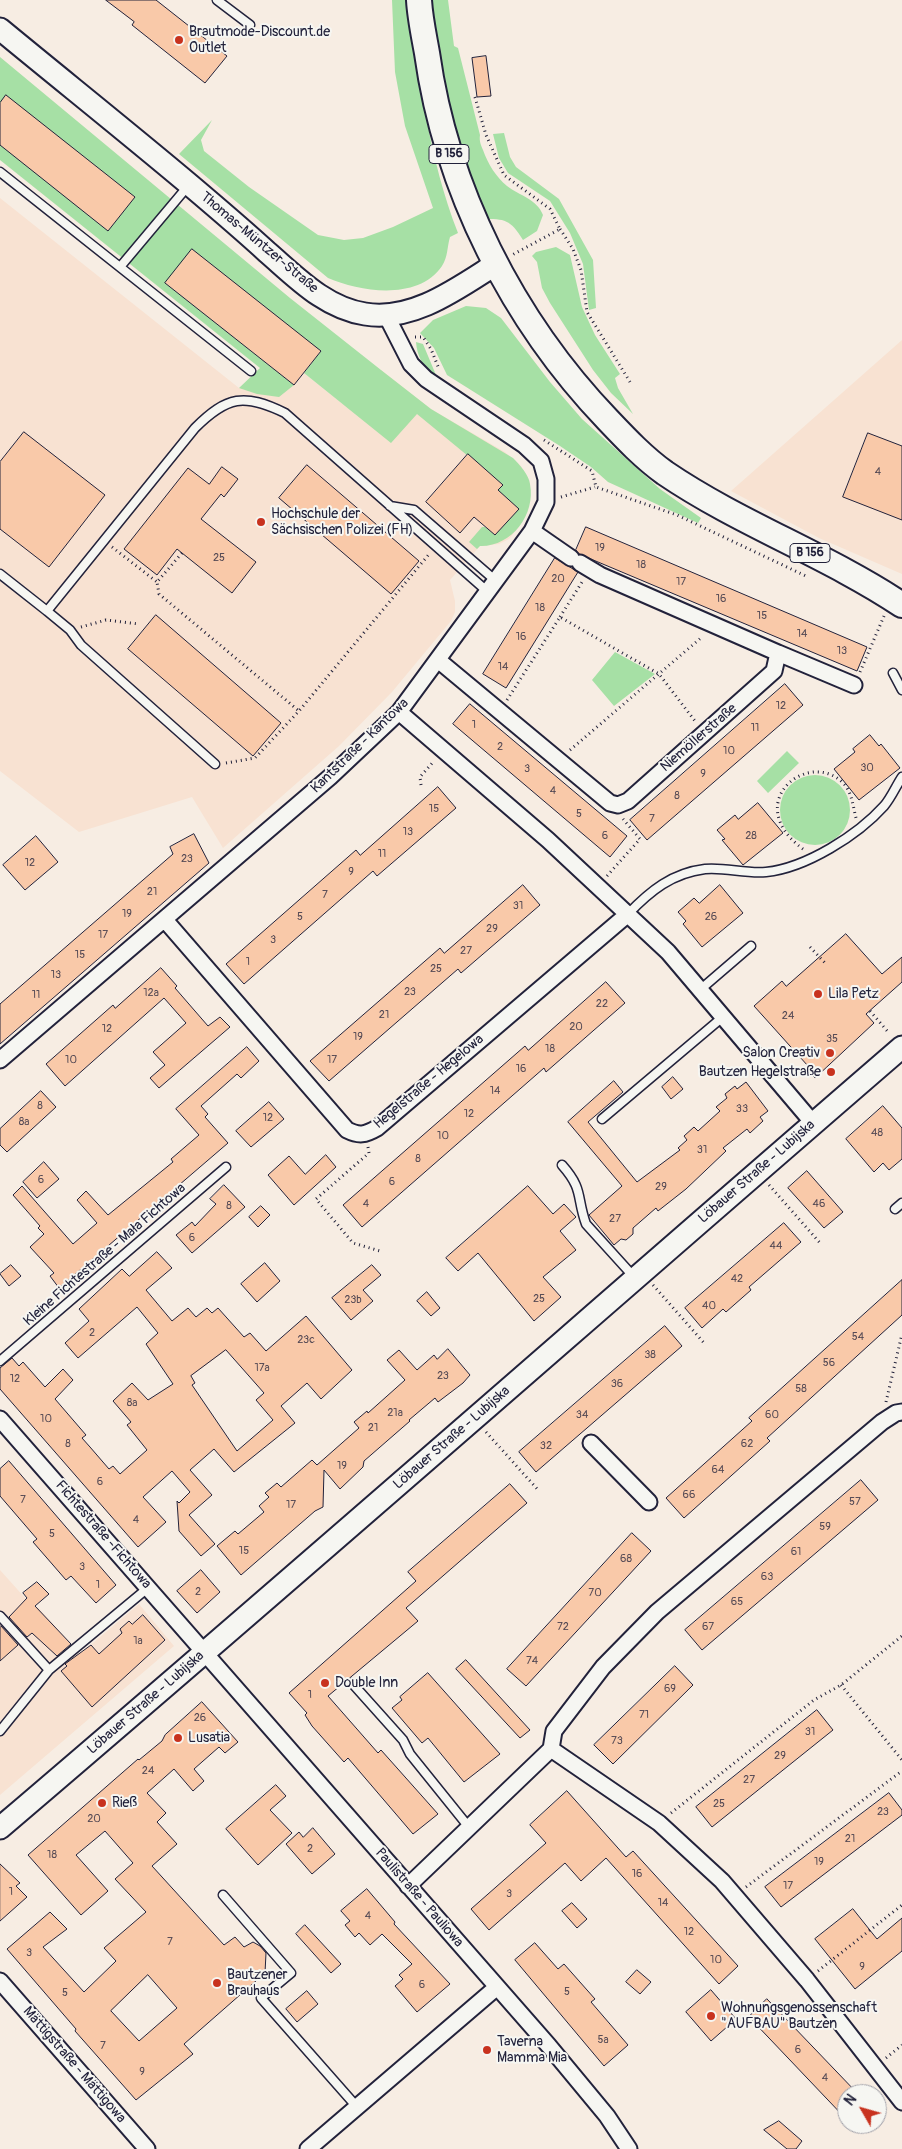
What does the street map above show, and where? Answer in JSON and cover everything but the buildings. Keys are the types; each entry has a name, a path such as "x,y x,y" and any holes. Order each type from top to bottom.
{"main road":[{"name":"B 156","path":"420,0 430,76 448,150 479,229 496,264 547,345 587,398 632,446 663,471 715,505 869,582 893,613"},
{"name":"Thomas-Müntzer-Straße","path":"0,29 190,184 304,285 335,305 365,314 386,315 418,307 442,298 496,264"},
{"name":"Löbauer Straße - Lubijska","path":"0,1828 206,1652 637,1275 902,1047"}],"street":[{"name":"Kantstraße - Kantowa","path":"0,1060 330,777 399,712 532,531 546,502 546,479 541,461 524,445 426,379 411,364 386,315"},
{"path":"532,531 580,563 854,686"},
{"name":"Niemöllerstraße","path":"618,805 628,801 774,671 778,653"},
{"path":"438,660 610,803 618,805"},
{"path":"399,712 599,886 668,952 813,1123"},
{"name":"Hegelstraße - Hegelowa","path":"165,920 347,1130 356,1134 366,1134 377,1128 628,914"},
{"path":"408,1886 468,1826 551,1749 554,1731 603,1668 657,1612 882,1422 896,1413 902,1412"},
{"name":"Fichtestraße -Fichtowa","path":"0,1419 206,1652"},
{"path":"591,1443 649,1502"},
{"name":"Paulistraße - Pauliowa","path":"206,1652 584,2088 629,2149"},
{"path":"551,1749 659,1823 734,1895 807,1980 876,2066 902,2102"},
{"name":"Mättigstraße - Mättigowa","path":"0,1981 147,2149"},
{"path":"308,2149 497,1987"}],"lane":[{"path":"217,0 250,25"},
{"path":"0,172 251,372"},
{"path":"120,267 190,184"},
{"path":"47,611 194,428 211,411 226,403 249,399 285,413 435,547 492,586"},
{"path":"389,506 414,510 492,586"},
{"path":"0,574 70,630 81,645 215,764"},
{"path":"893,673 902,690"},
{"path":"628,914 647,894 672,877 706,869 766,872 790,867 814,856 859,830 885,805 902,777"},
{"path":"701,989 751,946"},
{"path":"602,1119 724,1016"},
{"path":"562,1165 579,1189 586,1224 637,1275"},
{"name":"Kleine Fichtestraße - Mała Fichtowa","path":"0,1361 226,1167"},
{"path":"895,1209 902,1203"},
{"path":"0,1730 49,1670 149,1587"},
{"path":"0,1616 49,1670"},
{"path":"352,1683 403,1740 410,1754 468,1826"},
{"path":"223,1895 291,1973 261,1998 357,2107"}],"path":[{"path":"475,97 486,135 504,175 550,209 573,249 581,270 587,312 630,382"},
{"path":"496,264 560,229"},
{"path":"397,338 423,337 431,349 442,376"},
{"path":"540,438 576,459 592,472 596,487"},
{"path":"546,502 575,491 596,487 677,515 812,578"},
{"path":"104,541 157,582 159,594 299,711"},
{"path":"215,764 255,758 299,711 435,547"},
{"path":"157,582 182,553"},
{"path":"500,711 560,617 580,563"},
{"path":"854,686 893,613 877,611"},
{"path":"560,617 658,674 705,733"},
{"path":"70,630 106,620 138,624"},
{"path":"558,760 716,625"},
{"path":"421,785 420,777 444,750"},
{"path":"814,856 786,834 779,822 777,810 780,796 786,785 797,777 809,772 823,772 835,777 845,786 852,797 859,830"},
{"path":"599,886 640,839 618,812 618,805"},
{"path":"810,947 826,964"},
{"path":"870,1011 902,1047"},
{"path":"366,1134 369,1153 316,1198 353,1243 380,1251"},
{"path":"758,1172 820,1243"},
{"path":"637,1275 704,1343"},
{"path":"882,1422 902,1334"},
{"path":"474,1419 539,1491"},
{"path":"659,1823 814,1700 841,1685 902,1636"},
{"path":"841,1685 902,1760"},
{"path":"734,1895 902,1771"},
{"path":"807,1980 902,1905"},
{"path":"876,2066 902,2045"}],"shaded area":[{"name":"Hochschule der Sächsischen Polizei (FH)","path":"0,198 239,388 257,386 279,373 294,385 304,373 344,405 381,370 431,409 505,452 521,466 530,484 529,504 518,528 509,539 499,544 480,546 450,580 455,601 455,612 451,621 392,692 339,746 223,848 192,797 79,832 0,771"},
{"path":"902,340 902,574 819,538 731,491"},
{"path":"0,1570 35,1609 38,1607 80,1654 139,1604 174,1646 0,1795"}],"green space":[{"path":"392,0 410,0 426,118 448,205 458,233 450,237 444,263 432,277 419,285 404,289 372,290 328,278 179,154 212,120 201,140 204,151 249,187 318,235 344,240 363,238 393,227 433,208 405,126 395,72"},
{"path":"431,0 448,0 454,46 458,48 480,135 480,143 487,160 503,182 537,205 543,215 537,231 523,240 510,224 497,219 483,219 451,125 437,57"},
{"path":"0,57 290,298 381,370 431,409 513,458 526,474 530,484 531,496 529,507 519,527 502,541 480,546 477,549 469,542 482,527 485,527 495,535 518,509 498,491 502,484 417,414 391,443 304,373 321,351 166,283 294,385 279,397 257,394 239,388 260,368 0,160"},
{"path":"504,133 510,157 516,167 559,199 593,260 596,308 589,310 583,264 570,233 550,201 508,173 499,158 493,134"},
{"path":"556,247 570,255 582,307 595,335 620,374 615,378 618,388 633,414 611,393 593,370 542,288 537,262 532,256 536,252"},
{"path":"466,306 486,308 501,318 550,382 582,419 660,489 701,518 698,523 608,482 591,467 560,446 447,375 434,348 420,333 433,320"},
{"path":"416,342 423,344 436,375 422,361"},
{"path":"615,652 655,674 614,706 592,680"},
{"path":"787,751 799,763 768,793 757,781"},
{"path":"815,775 834,781 844,791 850,810 844,829 834,839 815,845 796,839 786,829 780,810 786,791 796,781"}],"place":[{"name":"Brautmode-Discount.de Outlet","path":"179,40"},
{"name":"Hochschule der Sächsischen Polizei (FH)","path":"261,522"},
{"name":"Lila Petz","path":"818,994"},
{"name":"Salon Creativ","path":"830,1053"},
{"name":"Bautzen Hegelstraße","path":"831,1072"},
{"name":"Double Inn","path":"325,1683"},
{"name":"Lusatia","path":"178,1738"},
{"name":"Rieß","path":"102,1803"},
{"name":"Bautzener Brauhaus","path":"217,1983"},
{"name":"Wohnungsgenossenschaft \"AUFBAU\" Bautzen","path":"711,2016"},
{"name":"Taverna Mamma Mia","path":"487,2050"}]}
